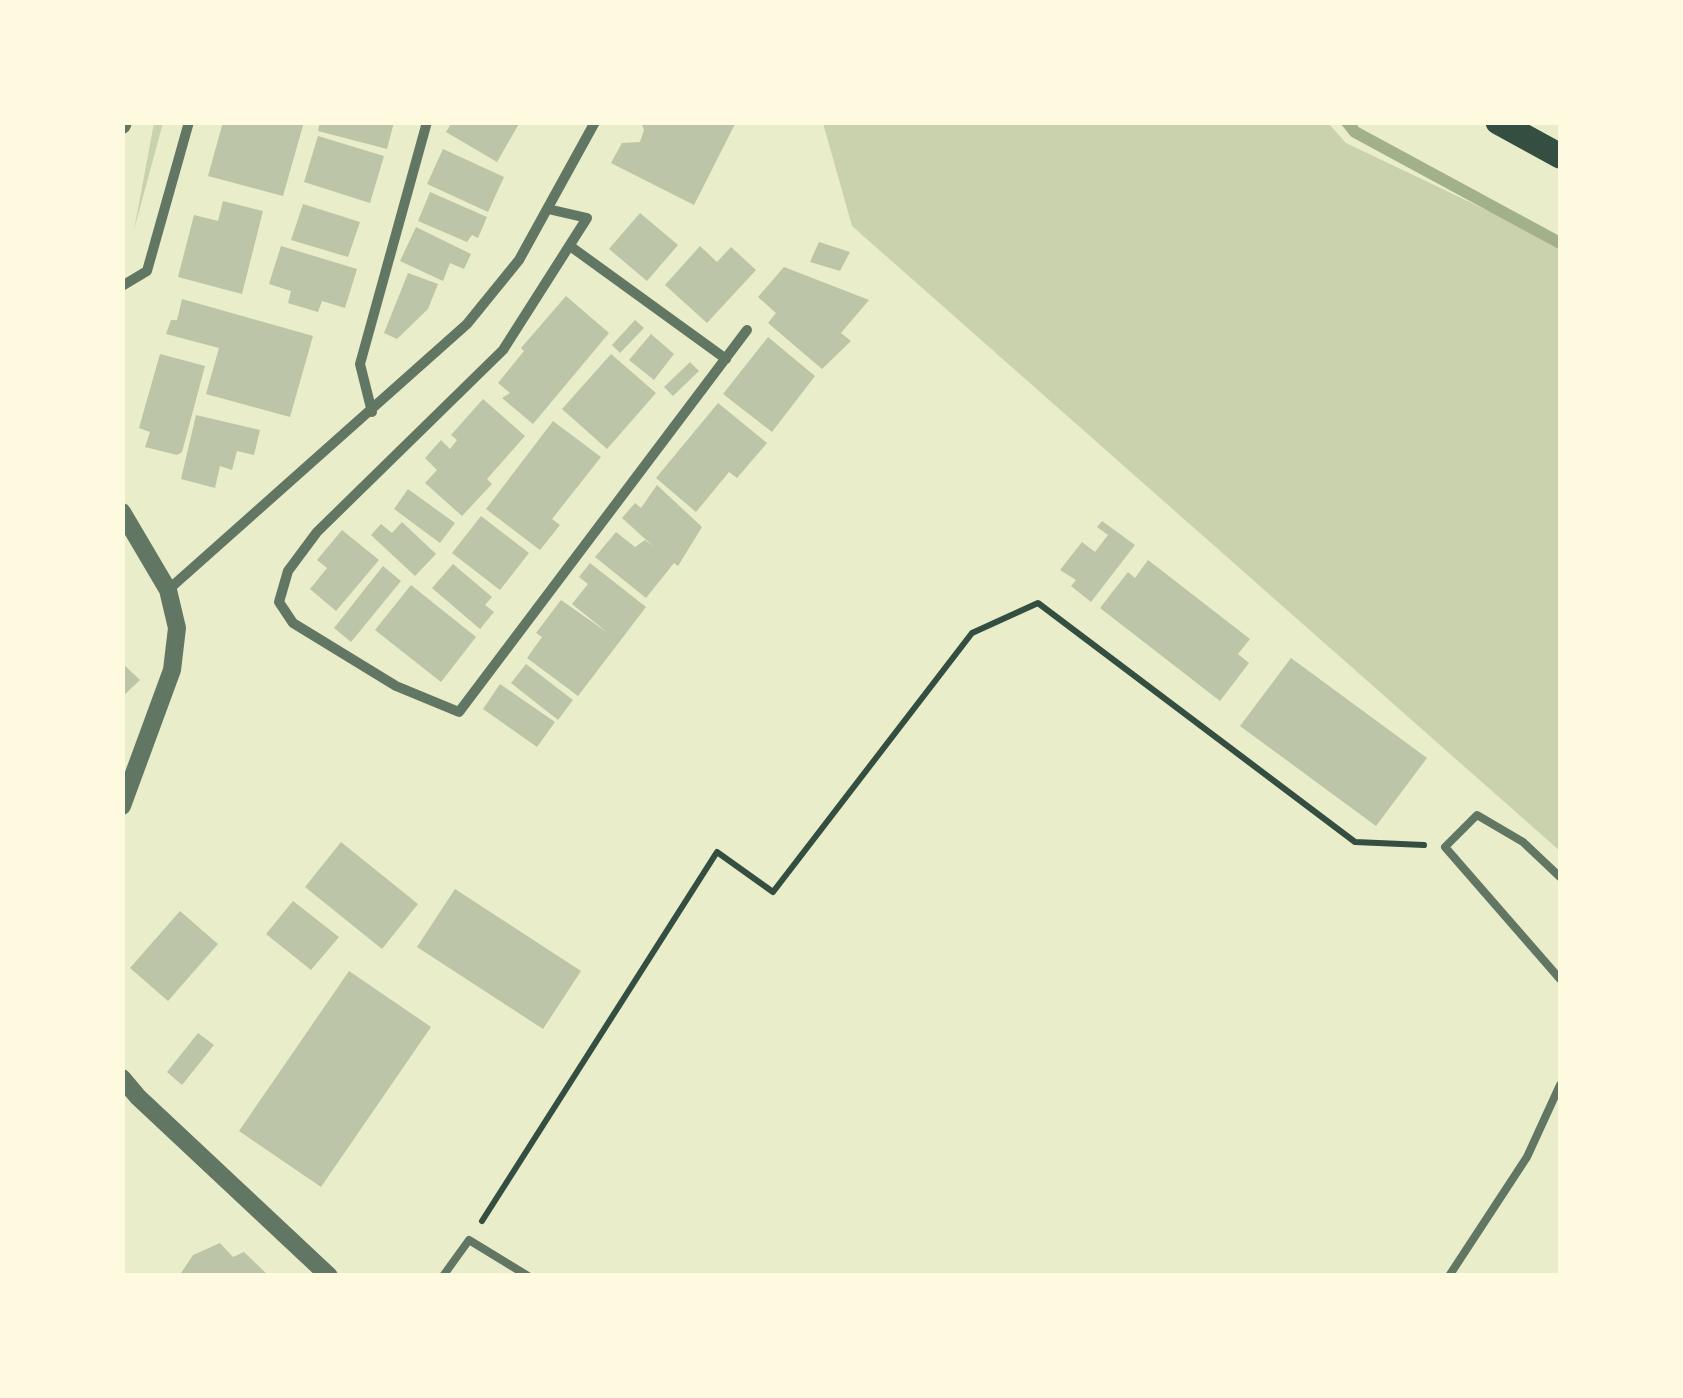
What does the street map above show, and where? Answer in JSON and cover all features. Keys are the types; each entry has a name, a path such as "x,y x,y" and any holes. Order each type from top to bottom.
{"main road":[{"path":"1498,122 1560,156"}],"street":[{"path":"122,286 147,271 189,122"},
{"path":"372,412 360,364 427,122"},
{"path":"168,590 468,324 519,260 595,122"},
{"path":"548,208 587,218 503,350 317,532 288,571 278,602 293,623 396,686 459,712 747,330"},
{"path":"570,246 726,359"},
{"path":"122,512 168,590 177,628 172,670 122,806"},
{"path":"122,1078 329,1276"}],"lane":[{"path":"1560,877 1523,842 1477,815 1445,846 1560,979"},
{"path":"1449,1276 1527,1157 1560,1086"},
{"path":"443,1276 470,1240 528,1276"}],"path":[{"path":"470,1240 716,852 773,892 972,633 1038,603 1356,842 1445,846"}],"green space":[{"path":"154,123 163,123 134,230"},
{"path":"823,123 1328,123 1346,143 1560,245 1560,851 852,226"}],"building":[{"path":"223,122 304,122 283,196 208,176"},
{"path":"320,122 394,122 387,149 318,131"},
{"path":"452,122 520,122 497,162 446,132"},
{"path":"641,122 736,122 694,205 611,163 622,143 640,142 644,130"},
{"path":"318,136 384,156 370,203 304,182"},
{"path":"443,149 504,177 488,212 427,184"},
{"path":"430,192 487,217 478,238 472,235 467,242 418,221"},
{"path":"223,201 263,211 242,294 178,277 194,215 218,221"},
{"path":"303,204 360,222 348,257 291,240"},
{"path":"640,213 678,245 647,281 609,249"},
{"path":"416,227 471,254 464,269 450,263 443,281 400,261"},
{"path":"819,242 850,252 840,271 810,262"},
{"path":"281,246 357,269 345,308 322,301 318,312 288,303 291,291 269,284"},
{"path":"700,246 717,262 731,247 756,270 707,323 665,285"},
{"path":"784,267 869,300 841,333 851,341 822,369 768,323 776,313 758,297"},
{"path":"408,273 438,284 428,309 397,339 384,333"},
{"path":"566,296 609,333 533,424 502,398 510,393 498,383 524,351 521,348"},
{"path":"182,299 313,336 290,417 206,394 219,348 166,334 171,320 177,320"},
{"path":"635,320 644,328 620,353 612,345"},
{"path":"651,334 674,354 654,380 629,360"},
{"path":"768,337 815,376 772,432 723,394"},
{"path":"160,354 205,366 182,452 177,455 145,447 150,432 139,428"},
{"path":"611,354 656,393 607,449 562,409"},
{"path":"690,362 699,371 673,396 664,387"},
{"path":"483,399 525,436 487,479 492,484 462,516 425,483 437,470 425,458 441,440 450,449 457,440 451,435"},
{"path":"718,403 767,443 737,478 729,472 696,512 656,478"},
{"path":"196,415 260,430 254,455 237,451 232,470 220,466 215,488 181,479"},
{"path":"553,421 601,457 552,519 560,525 540,550 486,509"},
{"path":"657,485 702,527 678,566 674,563 646,598 595,557 616,532 635,547 645,540 654,547 622,518 635,503 641,508"},
{"path":"408,489 455,523 440,543 394,509"},
{"path":"481,516 529,553 500,590 452,553"},
{"path":"1102,521 1135,545 1091,602 1071,586 1076,580 1060,570 1082,542 1095,552 1108,535 1097,527"},
{"path":"402,522 436,554 415,576 371,535 381,524 392,533"},
{"path":"342,530 379,560 336,611 310,589 327,568 317,560"},
{"path":"1148,560 1250,639 1238,654 1249,663 1220,701 1100,608 1128,572 1135,578"},
{"path":"590,563 646,607 578,696 527,658 542,637 536,633 561,600 608,633 572,604 588,584 579,577"},
{"path":"453,564 492,597 485,605 494,612 480,629 432,588"},
{"path":"383,566 401,581 351,642 334,628"},
{"path":"411,585 476,637 441,682 375,630"},
{"path":"1291,658 1427,758 1376,826 1240,726"},
{"path":"122,663 140,680 122,697"},
{"path":"526,664 573,700 558,720 511,683"},
{"path":"500,684 555,722 537,747 483,709"},
{"path":"341,842 418,904 382,949 305,887"},
{"path":"455,889 581,971 543,1029 417,947"},
{"path":"293,901 339,937 311,970 266,934"},
{"path":"180,911 218,944 168,1001 130,968"},
{"path":"349,971 431,1027 321,1187 239,1131"},
{"path":"198,1033 214,1045 182,1085 167,1072"},
{"path":"220,1243 233,1257 244,1252 269,1276 179,1276 193,1255"}],"waterway":[{"path":"1347,122 1355,132 1560,243"}]}
